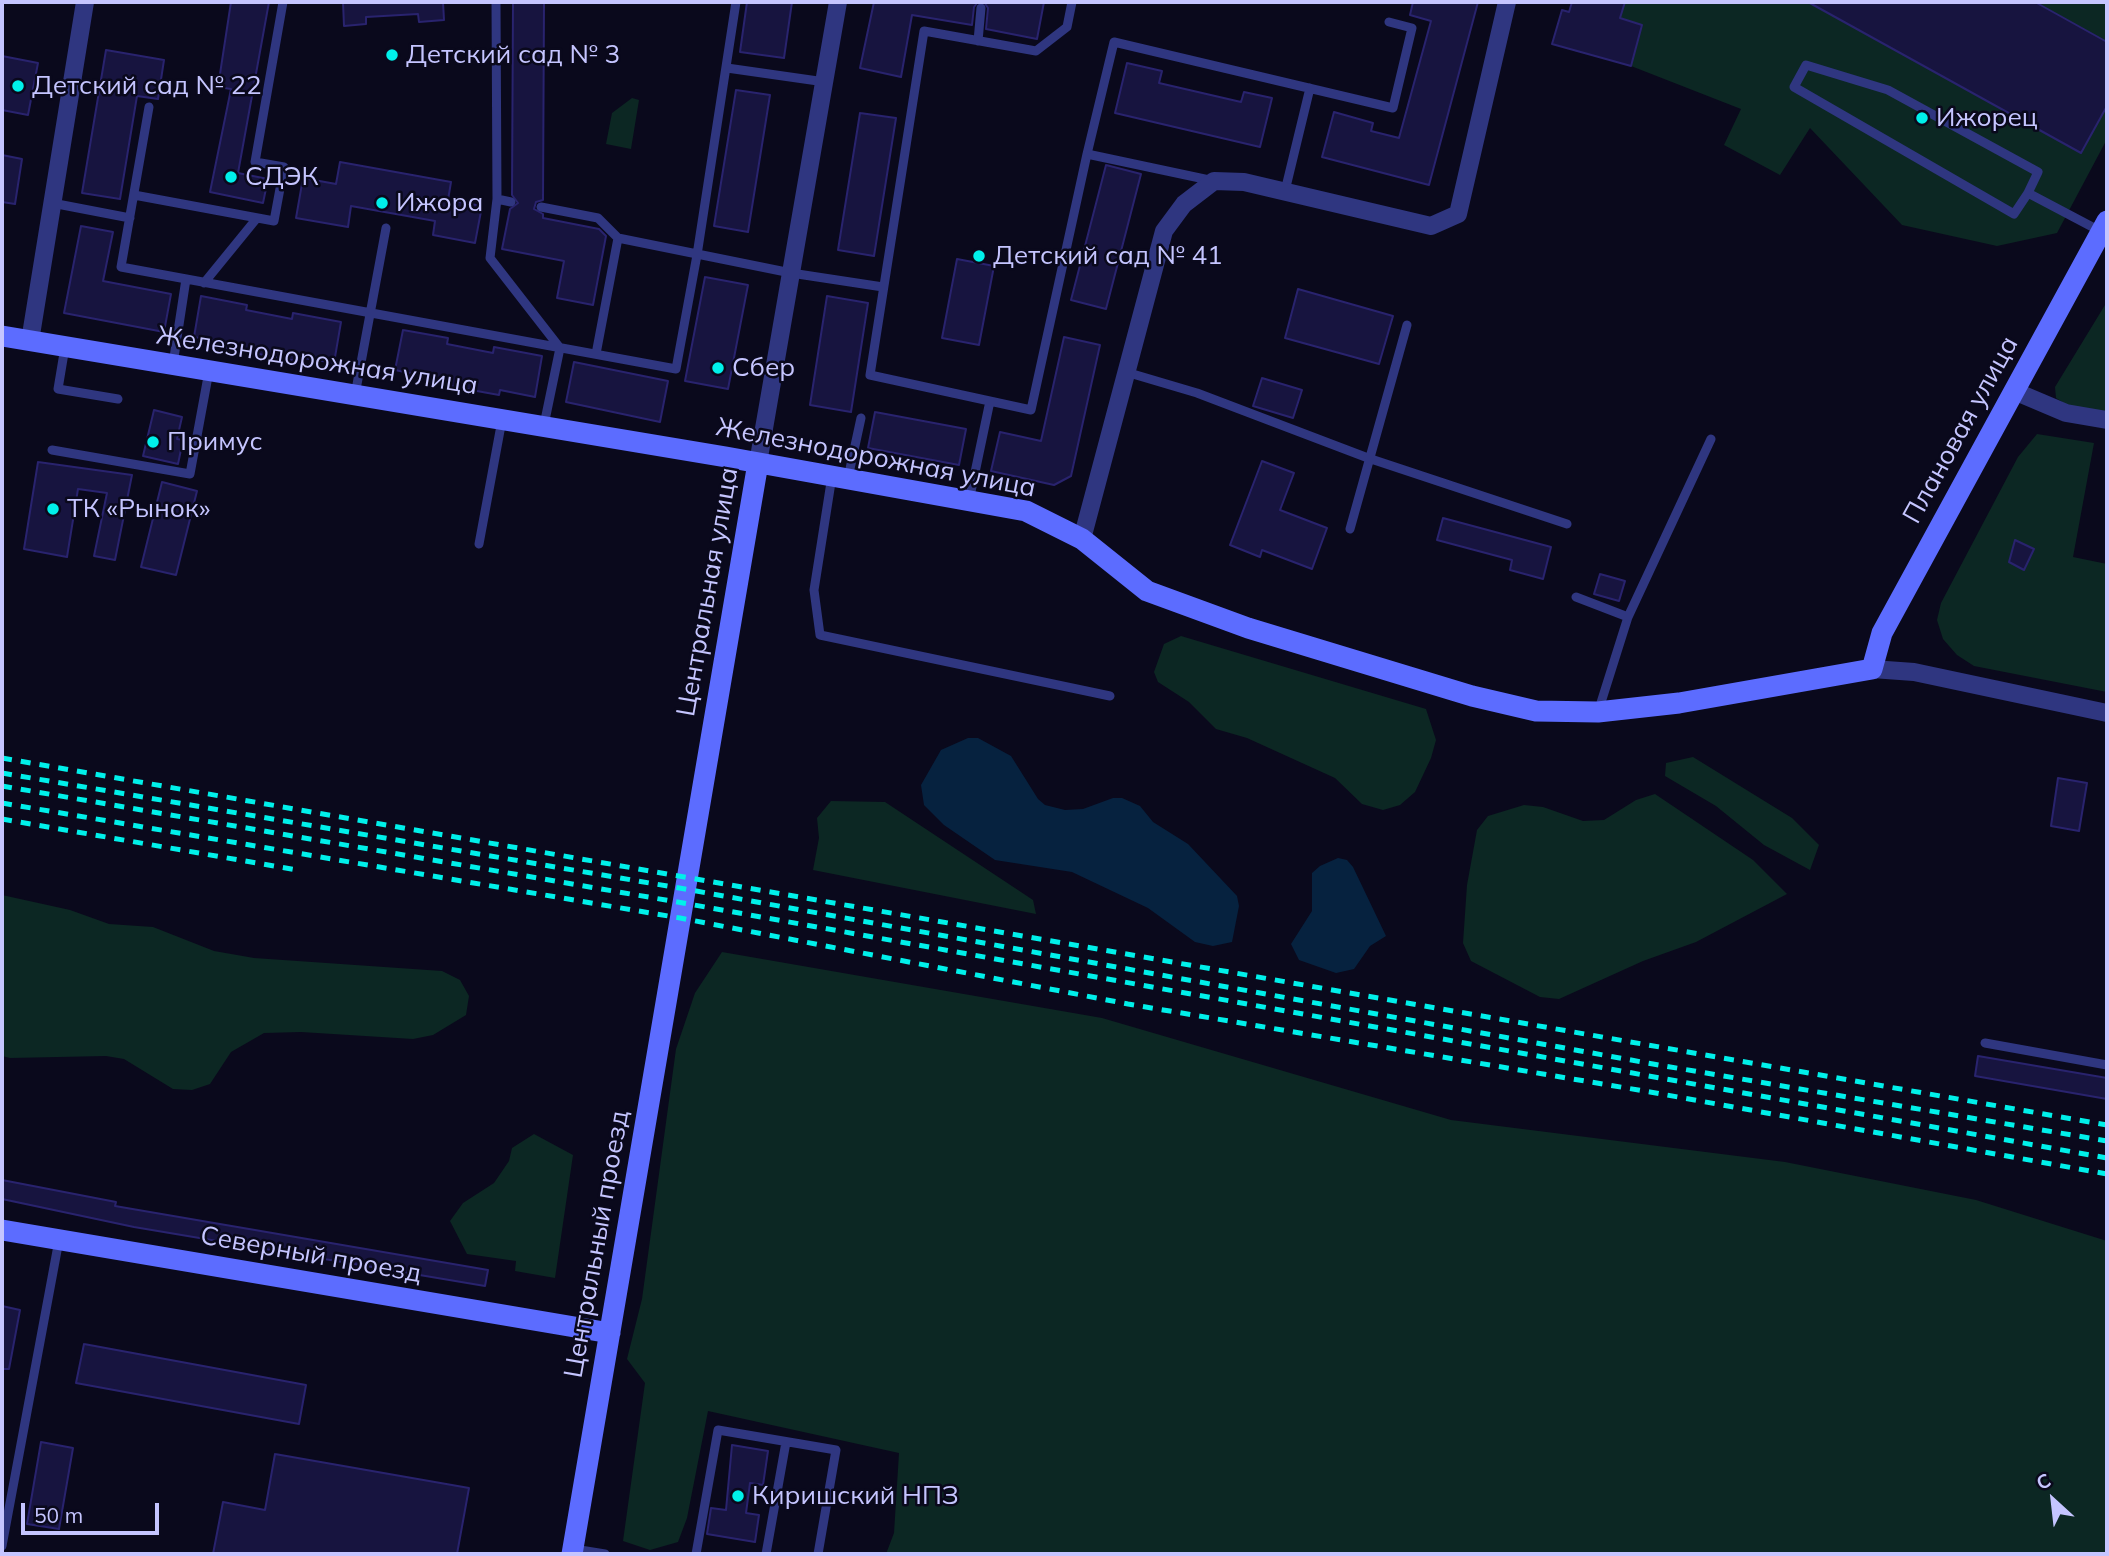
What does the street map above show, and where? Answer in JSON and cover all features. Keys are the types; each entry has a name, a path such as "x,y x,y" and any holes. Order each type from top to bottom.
{"street":[{"path":"30,341 85,2"},
{"name":"Центральная улица","path":"676,943 838,2"},
{"path":"1082,539 1164,231 1184,205 1214,181 1244,182 1431,226 1458,214 1507,2"},
{"name":"Плановая улица","path":"1872,669 1882,633 2104,227"},
{"name":"Железнодорожная улица","path":"2,336 758,463 1026,511 1082,539 1147,591 1248,628 1536,711 1598,712 1679,703 1872,669"},
{"path":"2014,391 2066,412 2107,420"},
{"path":"1872,669 1914,673 2107,713"},
{"name":"Центральный проезд","path":"572,1552 676,943"},
{"name":"Северный проезд","path":"2,1230 610,1333"}],"lane":[{"path":"134,195 274,221 284,167 255,162 283,2"},
{"path":"496,2 497,199 490,258 560,348 544,427"},
{"path":"149,107 121,267 676,369 697,255 736,2"},
{"path":"1072,2 1067,27 1036,51 924,31 870,375 1031,410 1114,41 1393,108 1412,28 1389,22"},
{"path":"978,41 981,8"},
{"path":"1806,65 1888,89 2038,172 2028,193 2014,214 1794,87 1806,65"},
{"path":"727,68 825,82"},
{"path":"1285,191 1310,89"},
{"path":"1087,154 1214,181"},
{"path":"2028,193 2104,227"},
{"path":"497,199 511,202"},
{"path":"52,203 130,218"},
{"path":"541,207 598,218 618,238 791,273 883,287"},
{"path":"204,283 257,218"},
{"path":"355,395 386,228"},
{"path":"596,354 618,238"},
{"path":"172,365 186,279"},
{"path":"1350,529 1407,325"},
{"path":"65,347 58,389 118,399"},
{"path":"52,450 190,474 209,371"},
{"path":"1126,372 1197,393 1368,458 1567,524"},
{"path":"969,501 990,401"},
{"path":"861,418 840,478 814,590 820,635 1110,696"},
{"path":"479,544 502,420"},
{"path":"1598,712 1628,617 1711,439"},
{"path":"1576,597 1628,617"},
{"path":"1985,1043 2107,1065"},
{"path":"2,1546 59,1240"},
{"path":"696,1554 718,1430 836,1450 818,1554"},
{"path":"766,1554 786,1442"},
{"path":"572,1552 605,1554"}],"green space":[{"name":"Ижорец","path":"1572,2 2105,2 2107,139 2057,233 1997,246 1902,225 1810,128 1780,175 1724,145 1741,109 1631,66 1552,44 1562,10 1569,11"},
{"path":"632,98 639,100 631,149 606,144 612,113"},
{"path":"2105,305 2107,413 2067,405 2056,398 2055,387"},
{"path":"2037,434 2094,443 2073,557 2107,564 2107,692 1974,666 1957,655 1943,639 1937,620 1941,603 2018,457"},
{"path":"1181,636 1426,709 1436,740 1431,758 1415,792 1400,805 1383,810 1362,804 1335,778 1247,738 1216,729 1189,702 1158,682 1154,672 1164,644"},
{"path":"1693,757 1792,818 1819,845 1810,870 1764,845 1716,806 1665,776 1666,763"},
{"path":"1655,794 1753,860 1787,894 1696,942 1643,961 1559,999 1540,997 1471,961 1463,943 1467,885 1477,830 1488,816 1524,805 1543,807 1583,821 1604,820 1636,800"},
{"path":"831,801 885,802 1033,900 1036,914 813,870 819,838 817,818"},
{"path":"2,895 70,910 109,924 153,927 214,951 254,958 442,971 460,980 469,996 466,1015 433,1035 413,1039 301,1032 264,1033 231,1052 210,1084 192,1090 173,1089 124,1059 106,1056 2,1056"},
{"path":"722,952 1102,1018 1451,1120 1785,1162 1976,1200 2107,1241 2107,1554 886,1554 894,1533 899,1453 708,1411 687,1518 678,1542 650,1550 623,1541 645,1383 627,1359 642,1299 676,1049 695,993"},
{"path":"534,1134 573,1155 555,1278 515,1271 516,1261 467,1254 450,1221 463,1203 494,1183 509,1161 512,1148"}],"water":[{"path":"968,738 978,738 1011,756 1038,799 1045,805 1065,810 1083,809 1113,798 1122,798 1140,806 1153,822 1188,844 1237,896 1239,906 1232,942 1213,946 1195,942 1148,908 1072,872 995,860 944,825 924,805 921,785 941,750"},
{"path":"1338,858 1347,860 1353,867 1386,936 1370,946 1354,969 1336,973 1299,960 1291,944 1312,911 1312,873"}],"building":[{"path":"231,2 269,2 238,173 268,179 263,203 210,192 231,89 218,87"},
{"path":"343,2 443,2 444,20 419,22 418,14 366,17 366,24 344,26"},
{"path":"513,2 544,2 543,200 536,202 534,209 543,214 543,218 599,229 606,236 593,305 557,298 564,261 502,249 510,209 518,203 512,195"},
{"path":"747,2 792,2 784,58 740,52"},
{"path":"874,2 978,2 974,7 972,25 912,15 901,77 860,68"},
{"path":"984,2 1044,2 1037,39 986,29 988,8"},
{"path":"1413,2 1478,2 1429,185 1322,157 1334,112 1373,123 1371,131 1399,138 1431,21 1410,15"},
{"path":"1572,2 1625,2 1620,18 1642,25 1631,66 1552,44 1562,10 1569,12"},
{"path":"1808,2 2035,2 2107,42 2107,106 2081,153"},
{"path":"106,50 164,60 158,99 137,96 120,199 82,193"},
{"name":"Детский сад № 22","path":"2,56 38,63 28,115 2,110"},
{"path":"1127,63 1162,71 1159,83 1241,102 1244,92 1272,98 1260,147 1115,113"},
{"path":"736,90 770,95 748,232 714,226"},
{"path":"860,113 896,118 874,256 838,250"},
{"path":"2,155 22,159 15,204 2,202"},
{"name":"Ижора","path":"340,162 451,182 448,200 482,206 475,243 433,235 435,221 351,206 348,227 296,218 303,178 336,184"},
{"path":"1106,165 1141,174 1106,309 1071,300"},
{"path":"81,226 113,232 103,281 171,294 164,332 64,313"},
{"path":"957,259 994,266 979,345 942,338"},
{"path":"705,277 748,285 728,389 685,381"},
{"path":"1298,289 1393,316 1379,364 1285,338"},
{"path":"201,296 247,305 246,310 292,319 293,313 341,322 334,363 298,357 297,361 226,348 227,343 194,337"},
{"path":"827,296 868,303 851,412 810,405"},
{"path":"403,330 448,338 447,344 493,353 494,347 542,356 535,397 500,390 499,395 427,382 428,377 395,370"},
{"path":"1064,337 1100,345 1071,476 1054,485 991,471 1000,432 1041,441"},
{"path":"574,362 668,381 660,422 566,402"},
{"path":"1262,378 1302,390 1293,418 1253,406"},
{"path":"154,410 182,417 177,439 183,440 178,464 143,456"},
{"path":"875,412 966,429 959,465 868,448"},
{"path":"1262,461 1294,473 1280,510 1327,528 1312,569 1262,550 1260,557 1230,545"},
{"name":"ТК «Рынок»","path":"38,462 132,475 115,560 94,556 107,493 78,489 67,557 24,549"},
{"path":"162,482 197,491 176,575 141,567"},
{"path":"1443,518 1551,547 1543,579 1510,570 1512,560 1437,540"},
{"path":"2015,540 2034,549 2024,570 2009,562"},
{"path":"1600,574 1625,581 1619,601 1594,594"},
{"path":"2058,778 2087,783 2079,831 2051,826"},
{"path":"1978,1056 2107,1078 2107,1099 1975,1076"},
{"path":"2,1180 116,1202 115,1206 488,1270 485,1286 134,1227 2,1199"},
{"path":"2,1306 20,1310 9,1369 2,1369"},
{"path":"84,1344 306,1385 299,1424 76,1383"},
{"path":"41,1442 73,1448 59,1529 27,1524"},
{"name":"Киришский НПЗ","path":"732,1445 768,1451 763,1485 750,1483 746,1513 759,1515 755,1542 707,1534 711,1508 726,1510"},
{"path":"275,1454 469,1488 457,1554 213,1554 223,1502 265,1510"}],"railway":[{"path":"2,758 2107,1125"},
{"path":"2,773 685,889 1653,1064 2107,1141"},
{"path":"2,786 683,903 2107,1158"},
{"path":"2,803 680,918 1128,1004 1650,1092 2107,1174"},
{"path":"2,819 297,870"}],"place":[{"name":"Детский сад № 3","path":"392,55"},
{"name":"Детский сад № 22","path":"18,86"},
{"name":"Ижорец","path":"1922,118"},
{"name":"СДЭК","path":"231,177"},
{"name":"Ижора","path":"382,203"},
{"name":"Детский сад № 41","path":"979,256"},
{"name":"Сбер","path":"718,368"},
{"name":"Примус","path":"153,442"},
{"name":"ТК «Рынок»","path":"53,509"},
{"name":"Киришский НПЗ","path":"738,1496"}]}
